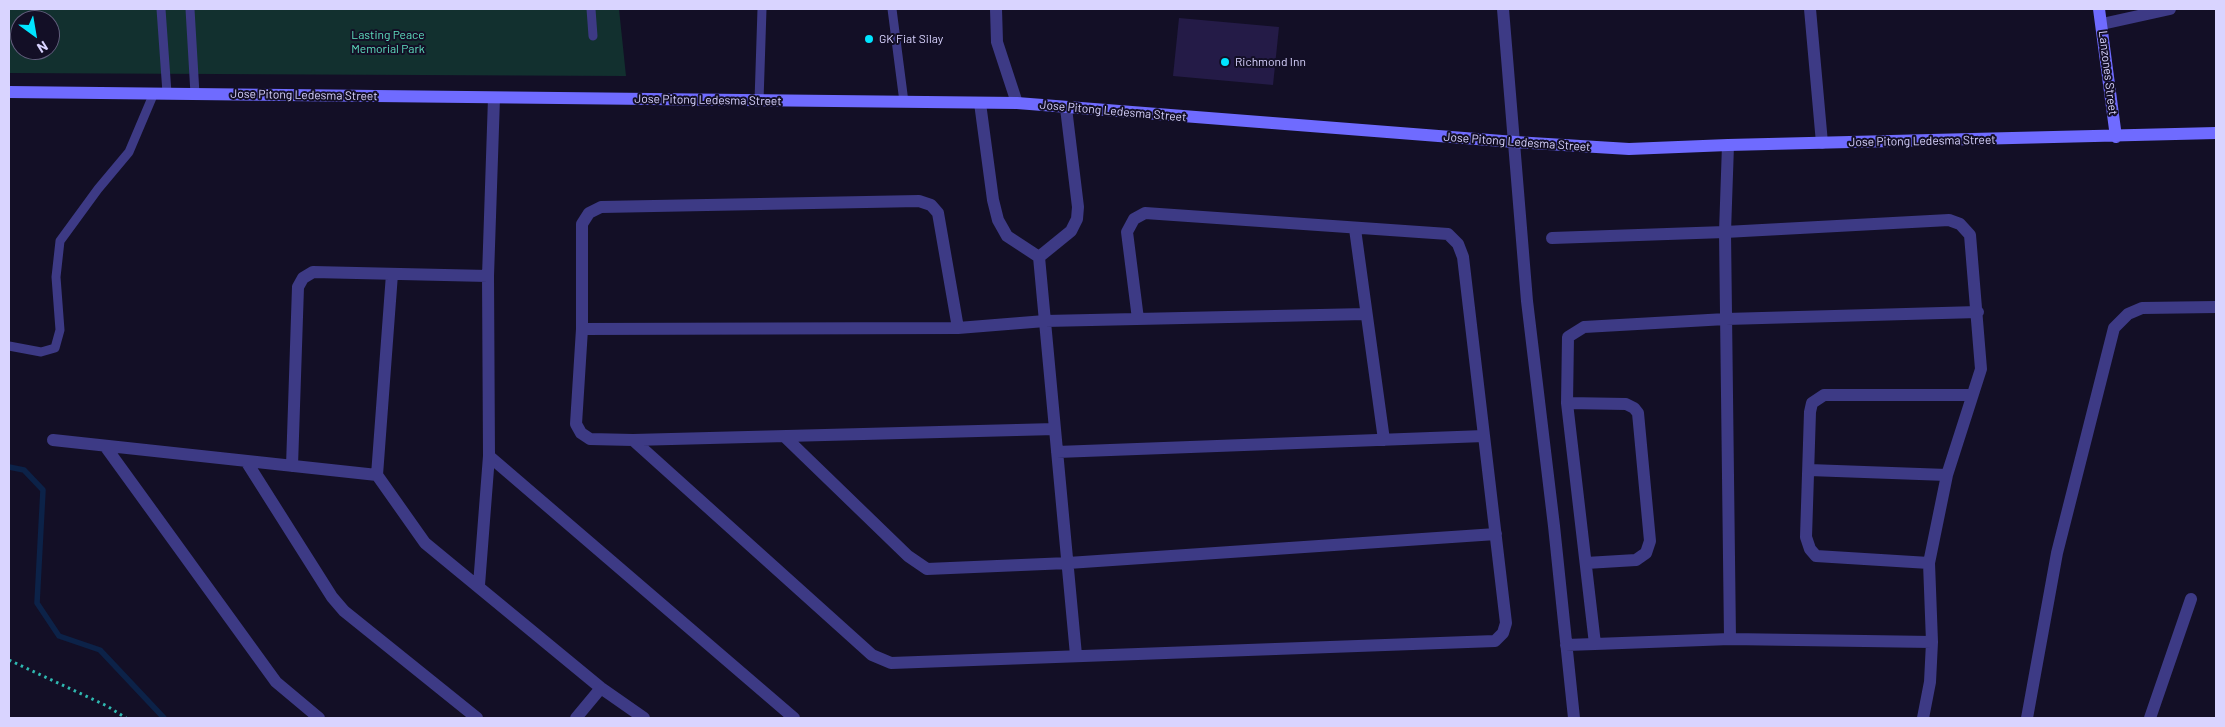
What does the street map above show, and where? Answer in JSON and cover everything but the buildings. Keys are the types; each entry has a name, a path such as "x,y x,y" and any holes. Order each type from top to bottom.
{"main road":[{"name":"Lanzones Street","path":"2099,9 2116,137"},
{"name":"Jose Pitong Ledesma Street","path":"9,92 1017,103 1515,142 1629,149 1728,144 2116,137 2216,133"}],"street":[{"path":"996,9 998,42 1017,103"},
{"path":"1503,9 1527,301 1574,718"},
{"path":"1810,9 1822,143"},
{"path":"2102,24 2170,9"},
{"path":"479,586 489,456 488,276 494,98"},
{"path":"980,103 993,200 998,220 1007,236 1039,258"},
{"path":"1039,258 1071,231 1077,219 1078,207 1066,108"},
{"path":"1728,144 1725,232 1730,639"},
{"path":"958,328 938,214 931,205 919,201 601,208 589,213 582,224 582,329 576,424 582,433 590,439 633,440 1055,429"},
{"path":"633,440 872,655 891,663 1495,641 1503,633 1506,623 1463,257 1458,244 1448,234 1145,213 1134,219 1127,232 1138,319"},
{"path":"1552,238 1725,232 1948,220 1960,224 1970,235 1978,312 1981,369 1947,475 1929,563 1932,642 1930,682 1923,718"},
{"path":"1355,229 1384,440"},
{"path":"1039,258 1076,655"},
{"path":"292,466 298,286 303,278 313,272 488,276"},
{"path":"392,274 377,475 425,543 601,688 644,718"},
{"path":"2027,718 2057,554 2114,328 2128,314 2142,308 2216,307"},
{"path":"1595,644 1567,403 1568,337 1584,327 1726,319 1978,312"},
{"path":"582,329 958,328 1045,322 1366,314"},
{"path":"1929,563 1816,556 1810,549 1806,537 1810,412 1812,403 1824,394 1972,395"},
{"path":"1567,403 1626,404 1634,408 1638,413 1650,541 1646,553 1636,560 1586,562"},
{"path":"1057,452 1484,436"},
{"path":"785,437 908,556 928,569 1068,562 1496,534"},
{"path":"53,440 377,475"},
{"path":"105,446 276,682 319,718"},
{"path":"489,456 794,718"},
{"path":"246,461 332,598 344,611 477,718"},
{"path":"1809,470 1947,475"},
{"path":"2150,718 2191,599"},
{"path":"1566,645 1730,639 1932,642"},
{"path":"576,718 601,688"}],"lane":[{"path":"9,346 41,352 55,348 60,330 56,277 60,241 98,189 129,152 161,93 161,9"},
{"path":"190,9 195,94"},
{"path":"591,9 594,36"},
{"path":"760,101 762,9"},
{"path":"892,9 904,102"}],"path":[{"path":"9,660 107,706 126,718"}],"green space":[{"name":"Lasting Peace Memorial Park","path":"9,9 619,9 626,76 9,73"}],"waterway":[{"path":"9,467 24,470 43,490 37,603 59,636 100,650 164,718"}],"place":[{"name":"GK Fiat Silay","path":"869,39"},
{"name":"Richmond Inn","path":"1225,62"}]}
